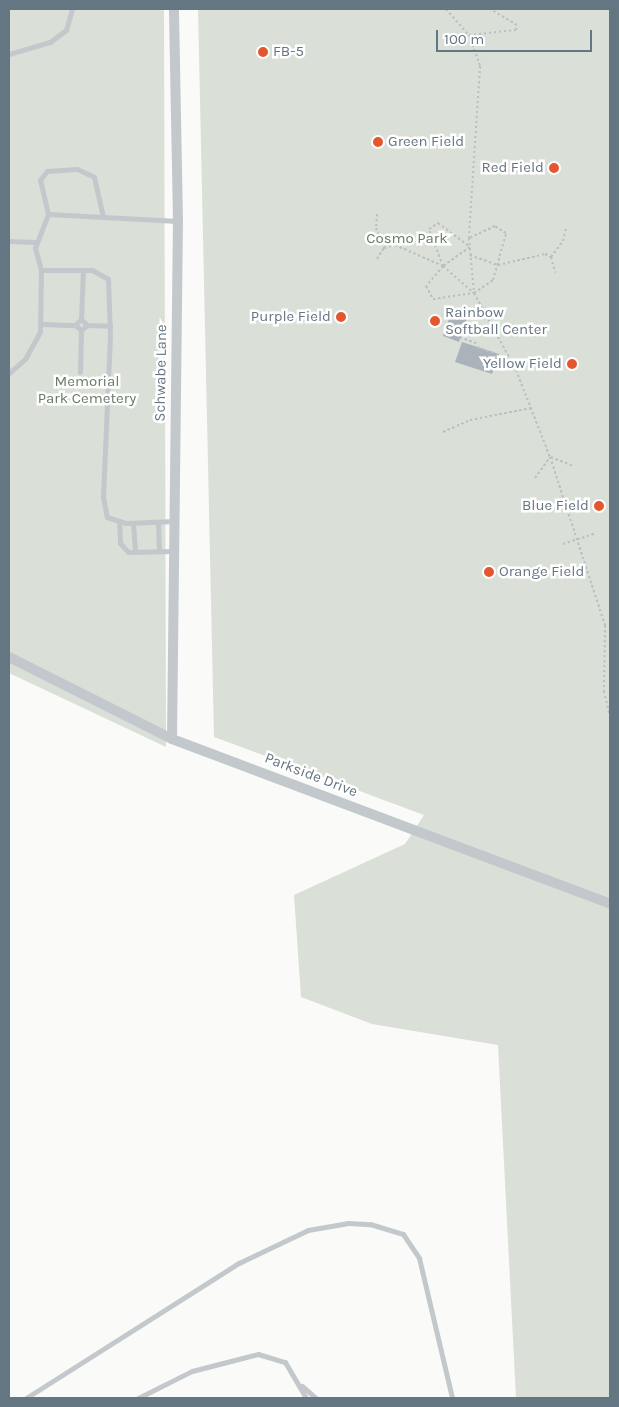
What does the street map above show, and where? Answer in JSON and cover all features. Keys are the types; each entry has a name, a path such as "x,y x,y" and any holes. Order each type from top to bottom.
{"street":[{"name":"Schwabe Lane","path":"172,738 178,221 174,9"},
{"name":"Parkside Drive","path":"9,657 172,738 610,904"}],"lane":[{"path":"9,54 50,42 66,30 72,9"},
{"path":"9,372 35,346 42,324 41,270 36,242 48,214 40,180 47,171 77,169 94,178 103,217"},
{"path":"48,214 178,221"},
{"path":"9,241 36,242"},
{"path":"41,270 102,272 108,279 110,326 103,497 107,517 119,521 133,522 175,521"},
{"path":"42,324 75,324 81,319 83,270"},
{"path":"81,319 87,324 110,326"},
{"path":"75,324 80,330 80,372"},
{"path":"80,330 87,324"},
{"path":"119,521 123,549 135,552 174,551"},
{"path":"133,522 135,552"},
{"path":"158,522 158,551"},
{"path":"26,1398 239,1263 308,1230 348,1223 370,1224 403,1234 419,1258 452,1398"},
{"path":"138,1398 192,1371 258,1354 285,1362 301,1386 306,1398"},
{"path":"301,1386 316,1398"}],"path":[{"path":"446,9 469,35 480,66 469,238 474,293"},
{"path":"469,35 516,30 516,25 490,9"},
{"path":"377,214 376,228 384,248"},
{"path":"443,266 429,229 438,223 470,247"},
{"path":"469,238 495,226 506,233 493,280 474,293 433,299 426,286 443,266 470,247"},
{"path":"551,257 563,241 566,228"},
{"path":"377,259 384,248 395,245 443,266 474,293 510,359 550,457 606,631 604,691 610,716"},
{"path":"470,255 498,265 545,254 551,257 555,272"},
{"path":"460,337 510,359"},
{"path":"442,432 470,420 531,408"},
{"path":"550,457 573,466"},
{"path":"536,478 550,457"},
{"path":"563,544 594,534"}],"green space":[{"name":"Memorial Park Cemetery","path":"9,9 164,9 166,747 9,673"},
{"name":"Cosmo Park","path":"198,9 610,9 610,1398 516,1398 498,1045 372,1024 301,997 294,895 405,844 424,815 214,737"}],"building":[{"path":"451,313 467,319 459,342 443,336"},
{"path":"462,342 499,354 492,374 455,362"}],"place":[{"name":"FB-5","path":"263,52"},
{"name":"Green Field","path":"378,142"},
{"name":"Red Field","path":"554,168"},
{"name":"Purple Field","path":"341,317"},
{"name":"Rainbow Softball Center","path":"435,321"},
{"name":"Yellow Field","path":"572,364"},
{"name":"Blue Field","path":"599,506"},
{"name":"Orange Field","path":"489,572"}]}
